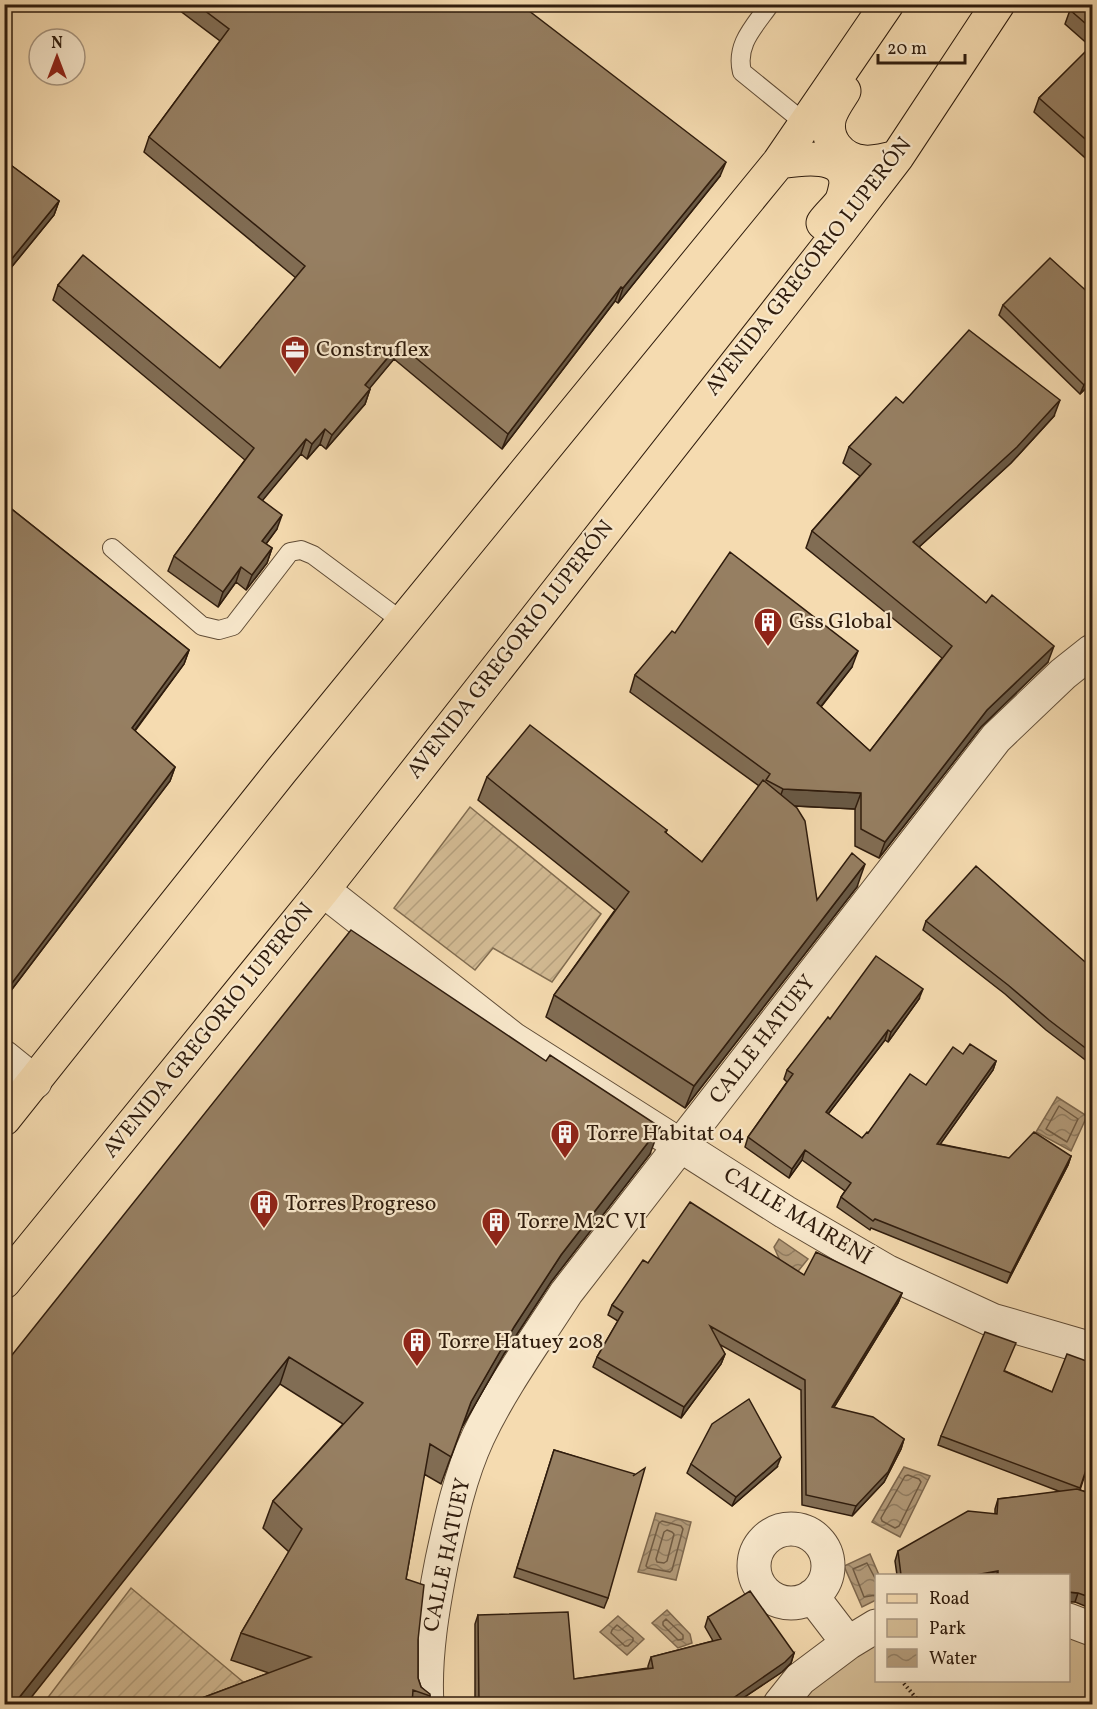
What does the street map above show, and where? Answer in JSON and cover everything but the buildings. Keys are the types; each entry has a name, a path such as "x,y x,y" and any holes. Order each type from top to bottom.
{"main road":[{"path":"4,1119 281,771 779,162 887,4"},
{"path":"897,157 873,162 852,160 837,149 831,141 828,129 830,116 837,102 894,25 906,4"},
{"name":"AVENIDA GREGORIO LUPERÓN","path":"4,1282 323,890 897,157 998,4"},
{"path":"779,162 814,158 825,160 842,171 846,179 845,194 841,202 791,262 786,278 783,303"}],"street":[{"name":"CALLE HATUEY","path":"427,1704 431,1614 453,1505 478,1436 506,1386 566,1293 996,738 1063,674 1092,651"},
{"name":"CALLE MAIRENÍ","path":"323,890 513,1039 785,1212 888,1272 992,1320 1092,1349"},
{"path":"4,1057 35,1082"},
{"path":"812,1596 848,1642"},
{"path":"1070,1621 1092,1629"},
{"path":"780,1704 800,1679 848,1642 875,1627"}],"lane":[{"path":"771,4 742,45 739,61 742,72 806,124"},
{"path":"112,548 202,626 219,630 233,626 290,552 301,550 313,555 403,622"}],"path":[{"path":"903,1682 921,1704"}],"green space":[{"path":"470,807 601,914 552,982 493,948 475,970 394,908"},
{"path":"131,1588 254,1691 225,1704 52,1704 46,1700"},
{"path":"1070,1631 1092,1639 1092,1704 792,1704 875,1638 875,1682 1070,1682"}],"water":[{"path":"1057,1097 1087,1116 1071,1151 1036,1132"},
{"path":"779,1239 808,1259 795,1275 785,1272 774,1247"},
{"path":"904,1467 930,1476 900,1537 872,1522"},
{"path":"656,1513 691,1522 676,1580 638,1572"},
{"path":"870,1554 879,1574 875,1574 875,1600 862,1607 844,1566"},
{"path":"667,1610 690,1634 692,1643 678,1648 652,1623"},
{"path":"618,1616 644,1639 627,1655 600,1632"}],"place":[{"name":"Construflex","path":"295,376"},
{"name":"Gss Global","path":"768,648"},
{"name":"Torre Habitat 04","path":"565,1160"},
{"name":"Torres Progreso","path":"264,1230"},
{"name":"Torre M2C VI","path":"496,1248"},
{"name":"Torre Hatuey 208","path":"417,1368"}]}
